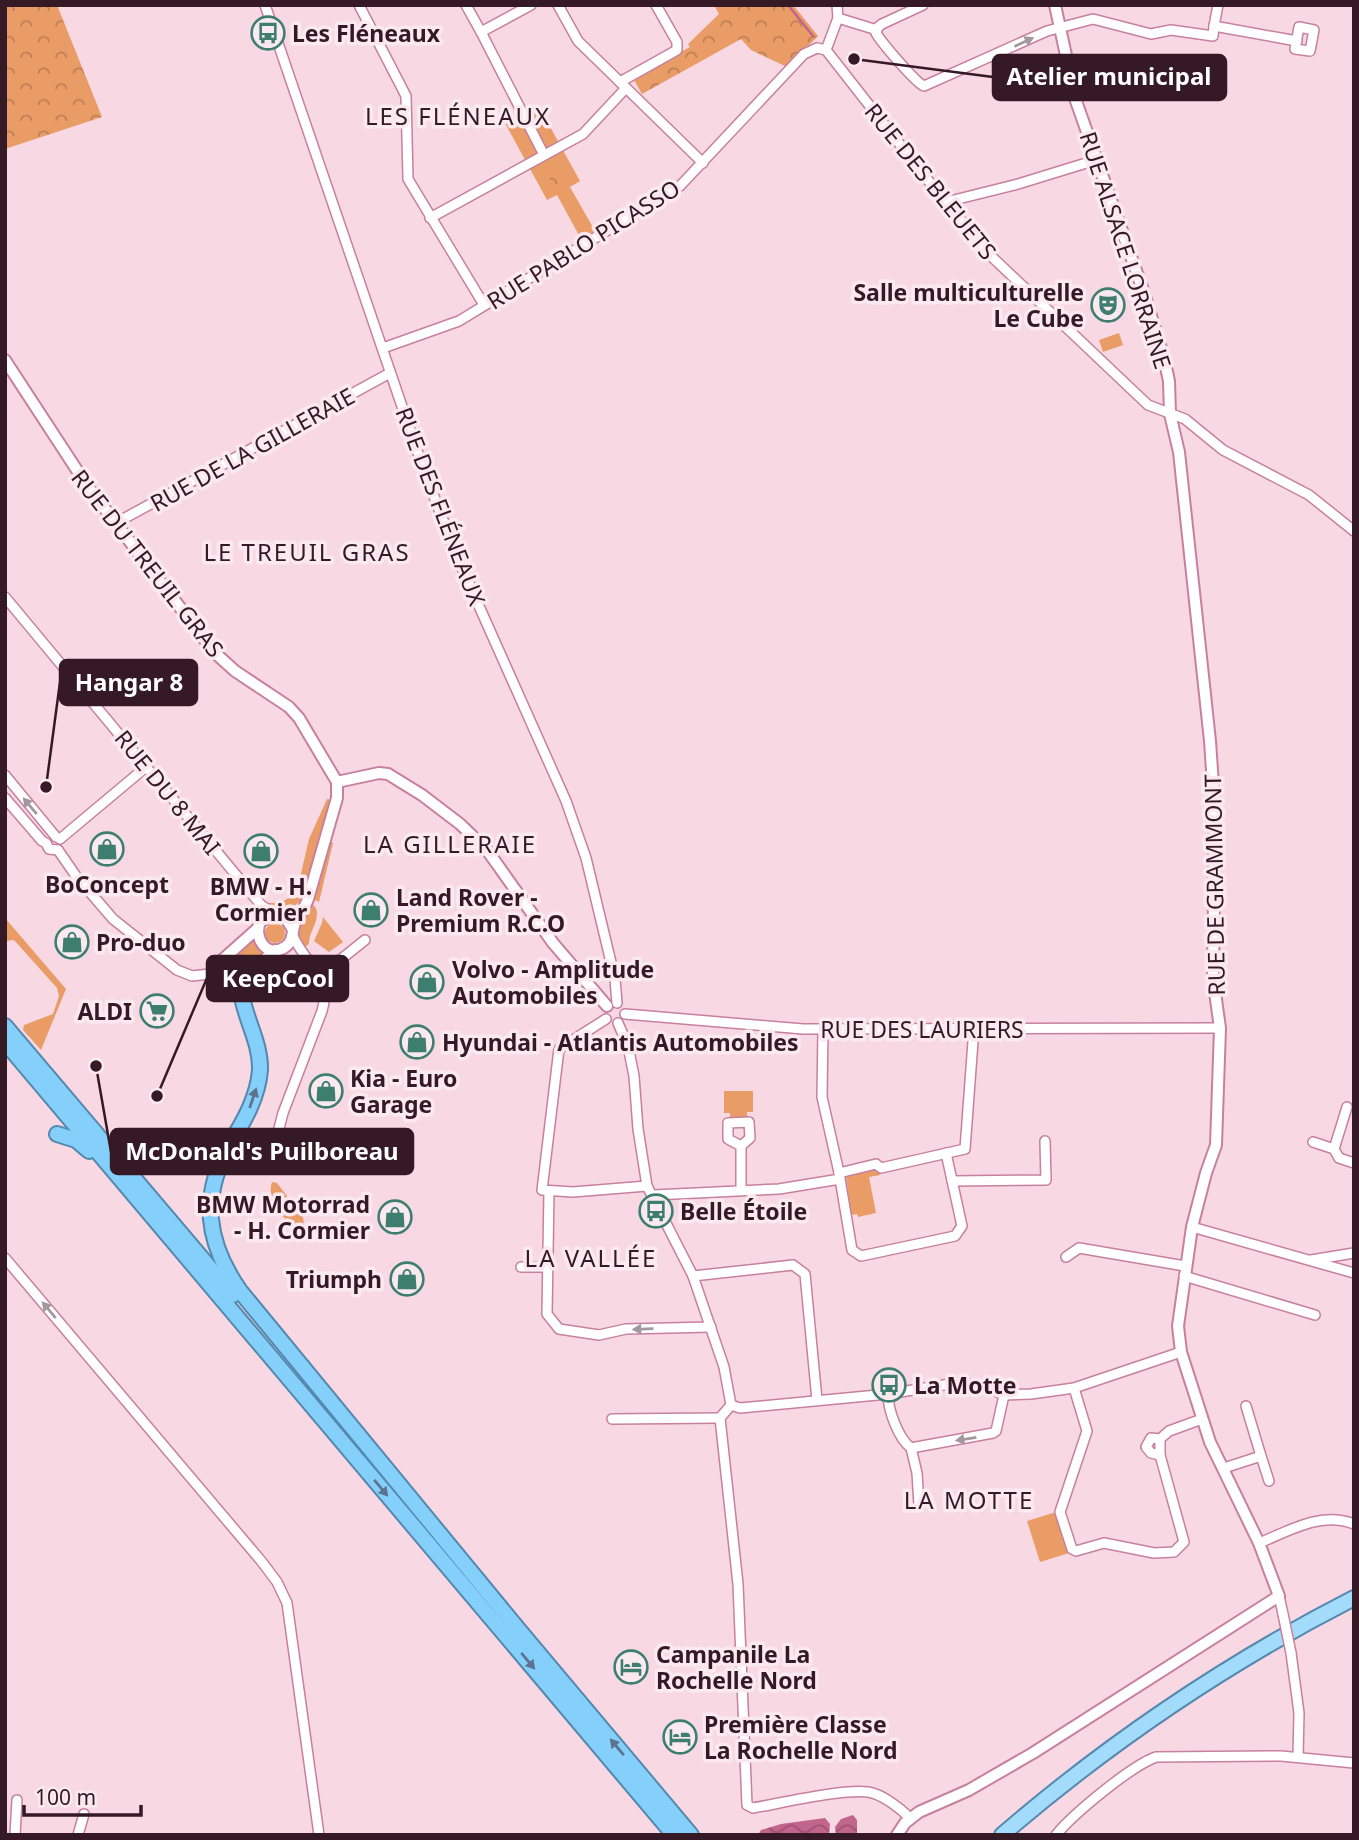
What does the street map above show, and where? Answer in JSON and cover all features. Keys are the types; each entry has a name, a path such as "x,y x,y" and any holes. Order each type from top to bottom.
{"highway":[{"path":"241,980 241,995 255,1037 260,1069 251,1107 221,1162 213,1184 211,1225 217,1251 240,1291 474,1574 654,1801 674,1835"},
{"path":"5,1026 373,1460 474,1574"},
{"path":"5,1042 654,1801 691,1835"},
{"path":"57,1134 80,1143 110,1167"},
{"path":"654,1801 669,1835"},
{"path":"654,1801 698,1835"}],"main road":[{"path":"1002,1835 1091,1762 1176,1702 1244,1659 1354,1598"}],"street":[{"name":"RUE DES FLÉNEAUX","path":"265,5 390,373 458,559 566,801 586,858 618,991 612,1005"},
{"path":"359,5 406,96 408,179 484,305"},
{"path":"466,5 544,155"},
{"path":"481,32 531,5"},
{"path":"558,5 578,41 703,163"},
{"path":"430,218 583,134 623,85 677,50 677,42 656,5"},
{"path":"826,50 838,18 837,5"},
{"path":"923,5 882,24 877,30 877,36 917,83 925,86 1047,31 1093,19 1151,34 1171,30 1213,36 1218,5"},
{"name":"RUE ALSACE LORRAINE","path":"1055,5 1076,101 1156,332 1169,381 1170,414"},
{"path":"838,18 877,30"},
{"path":"1214,26 1297,41"},
{"name":"RUE PABLO PICASSO","path":"383,348 443,328 680,186 804,54 817,48 826,50"},
{"name":"RUE DES BLEUETS","path":"826,50 946,202 1000,265 1148,405 1185,419 1223,450 1309,495 1354,531"},
{"path":"946,202 1096,160"},
{"name":"RUE DU TREUIL GRAS","path":"5,360 75,470 214,652 235,671 289,708 299,718 337,782"},
{"name":"RUE DE LA GILLERAIE","path":"114,524 390,373"},
{"name":"RUE DE GRAMMONT","path":"1170,414 1179,452 1210,750 1215,814 1213,978 1220,1028 1216,1145 1192,1227 1178,1326 1181,1352 1210,1442 1259,1543 1279,1596"},
{"name":"RUE DU 8 MAI","path":"5,597 249,891"},
{"path":"5,798 51,850 146,767"},
{"path":"308,899 294,912 267,916 221,960 218,974 227,983 241,980 280,949 293,933 308,899 337,799 337,782 379,773 388,774 422,795 460,824 486,850 553,943 612,1005 622,1006 625,1014 618,1023"},
{"path":"5,775 58,842 77,878 113,919 177,970 192,976 218,974"},
{"path":"249,891 261,905 290,922 303,955 320,976 325,994 324,1007 283,1113 270,1163"},
{"path":"249,891 259,925 258,938 262,945 303,955"},
{"path":"320,976 365,940"},
{"path":"612,1005 605,1011 606,1019 610,1023 618,1023"},
{"name":"RUE DES LAURIERS","path":"625,1014 823,1029 1220,1028"},
{"path":"606,1019 564,1044 558,1052 542,1189 573,1192 647,1186"},
{"path":"618,1023 628,1046 634,1076 638,1129 647,1186 654,1195 693,1276 724,1367 732,1405"},
{"path":"654,1195 779,1189 839,1176 876,1164 881,1168 965,1149 974,1028"},
{"path":"823,1029 822,1097 852,1250 861,1256 955,1236 961,1226 946,1153"},
{"path":"1334,1149 1347,1107"},
{"path":"952,1181 1046,1180 1045,1141"},
{"path":"1312,1142 1334,1149 1339,1158 1354,1163"},
{"path":"741,1146 741,1190"},
{"path":"550,1191 547,1314 559,1329 599,1335 626,1329 711,1327"},
{"path":"1192,1227 1354,1273"},
{"path":"1066,1257 1079,1248 1184,1271 1315,1315"},
{"path":"1309,1261 1354,1252"},
{"path":"5,1258 262,1562 282,1592 293,1638 319,1835"},
{"path":"693,1276 793,1265 805,1274 817,1399"},
{"path":"521,1266 548,1267"},
{"path":"732,1405 740,1408 888,1394 956,1383 985,1387 1004,1395 1031,1394 1074,1388 1181,1352"},
{"path":"1074,1388 1087,1432 1060,1512 1072,1549 1076,1551 1104,1543 1154,1553 1174,1552 1184,1542 1160,1455 1160,1439 1169,1431 1202,1419"},
{"path":"888,1394 889,1407 897,1427 911,1448 917,1473 919,1505"},
{"path":"911,1448 993,1433 996,1431 1004,1395"},
{"path":"612,1419 720,1418 732,1405"},
{"path":"1246,1406 1269,1481"},
{"path":"720,1418 738,1584 748,1807 867,1792 890,1802 909,1818"},
{"path":"1224,1468 1261,1456"},
{"path":"1259,1543 1322,1519 1344,1520 1354,1524"},
{"path":"897,1835 909,1818 969,1790 1033,1753 1279,1596 1291,1653 1299,1713 1298,1757"},
{"path":"1056,1835 1088,1805 1142,1764 1156,1757 1298,1757 1354,1763"},
{"path":"15,1835 17,1800"},
{"path":"78,1835 85,1814"}],"green space":[{"path":"5,5 57,5 102,117 5,149"},
{"path":"714,5 793,5 818,36 787,67 751,50 741,39 642,94 633,78 690,47 688,44 719,14"},
{"path":"538,105 580,181 570,187 595,231 581,239 557,195 547,200 505,123"},
{"path":"561,170 569,184 557,192 549,177"},
{"path":"1119,333 1123,345 1103,352 1099,340"},
{"path":"327,799 331,800 304,894 297,891 309,839"},
{"path":"328,840 333,843 319,902 312,898"},
{"path":"294,894 303,898 290,910 273,910 265,903 281,903"},
{"path":"311,903 316,908 317,918 309,944 303,948 298,930"},
{"path":"323,917 343,942 329,952 314,941"},
{"path":"5,918 66,989 41,1050 23,1030 24,1025 53,1014 59,996 57,988 14,940 5,941"},
{"path":"275,923 282,926 285,933 282,940 275,943 268,940 265,933 268,926"},
{"path":"254,937 266,952 238,976 228,977 223,966"},
{"path":"724,1091 753,1091 753,1112 747,1112 747,1118 730,1118 730,1113 724,1113"},
{"path":"877,1169 880,1175 869,1177 876,1213 858,1217 857,1214 851,1215 846,1176"},
{"path":"272,1182 277,1183 303,1217 304,1225 301,1228 293,1229 277,1207 271,1195"},
{"path":"1056,1512 1069,1553 1040,1562 1027,1521"}],"water":[{"path":"853,1815 857,1820 857,1835 836,1835 835,1827 841,1819"},
{"path":"825,1818 830,1824 829,1835 758,1835 761,1830 781,1824"}],"waterway":[{"path":"788,5 813,36"}],"place":[{"name":"Les Fléneaux","path":"268,33"},
{"name":"Atelier municipal","path":"854,59"},
{"name":"Salle multiculturelle Le Cube","path":"1108,305"},
{"name":"Hangar 8","path":"46,787"},
{"name":"BoConcept","path":"107,849"},
{"name":"BMW - H. Cormier","path":"261,851"},
{"name":"Land Rover - Premium R.C.O","path":"371,910"},
{"name":"Pro-duo","path":"72,942"},
{"name":"Volvo - Amplitude Automobiles","path":"427,982"},
{"name":"ALDI","path":"157,1011"},
{"name":"Hyundai - Atlantis Automobiles","path":"417,1042"},
{"name":"McDonald's Puilboreau","path":"96,1066"},
{"name":"Kia - Euro Garage","path":"326,1091"},
{"name":"KeepCool","path":"157,1096"},
{"name":"Belle Étoile","path":"656,1211"},
{"name":"BMW Motorrad - H. Cormier","path":"395,1217"},
{"name":"Triumph","path":"407,1279"},
{"name":"La Motte","path":"889,1385"},
{"name":"Campanile La Rochelle Nord","path":"631,1667"},
{"name":"Première Classe La Rochelle Nord","path":"680,1737"}],"district":[{"name":"LES FLÉNEAUX","path":"458,115"},
{"name":"LE TREUIL GRAS","path":"307,551"},
{"name":"LA GILLERAIE","path":"450,843"},
{"name":"LA VALLÉE","path":"591,1257"},
{"name":"LA MOTTE","path":"969,1499"}]}
